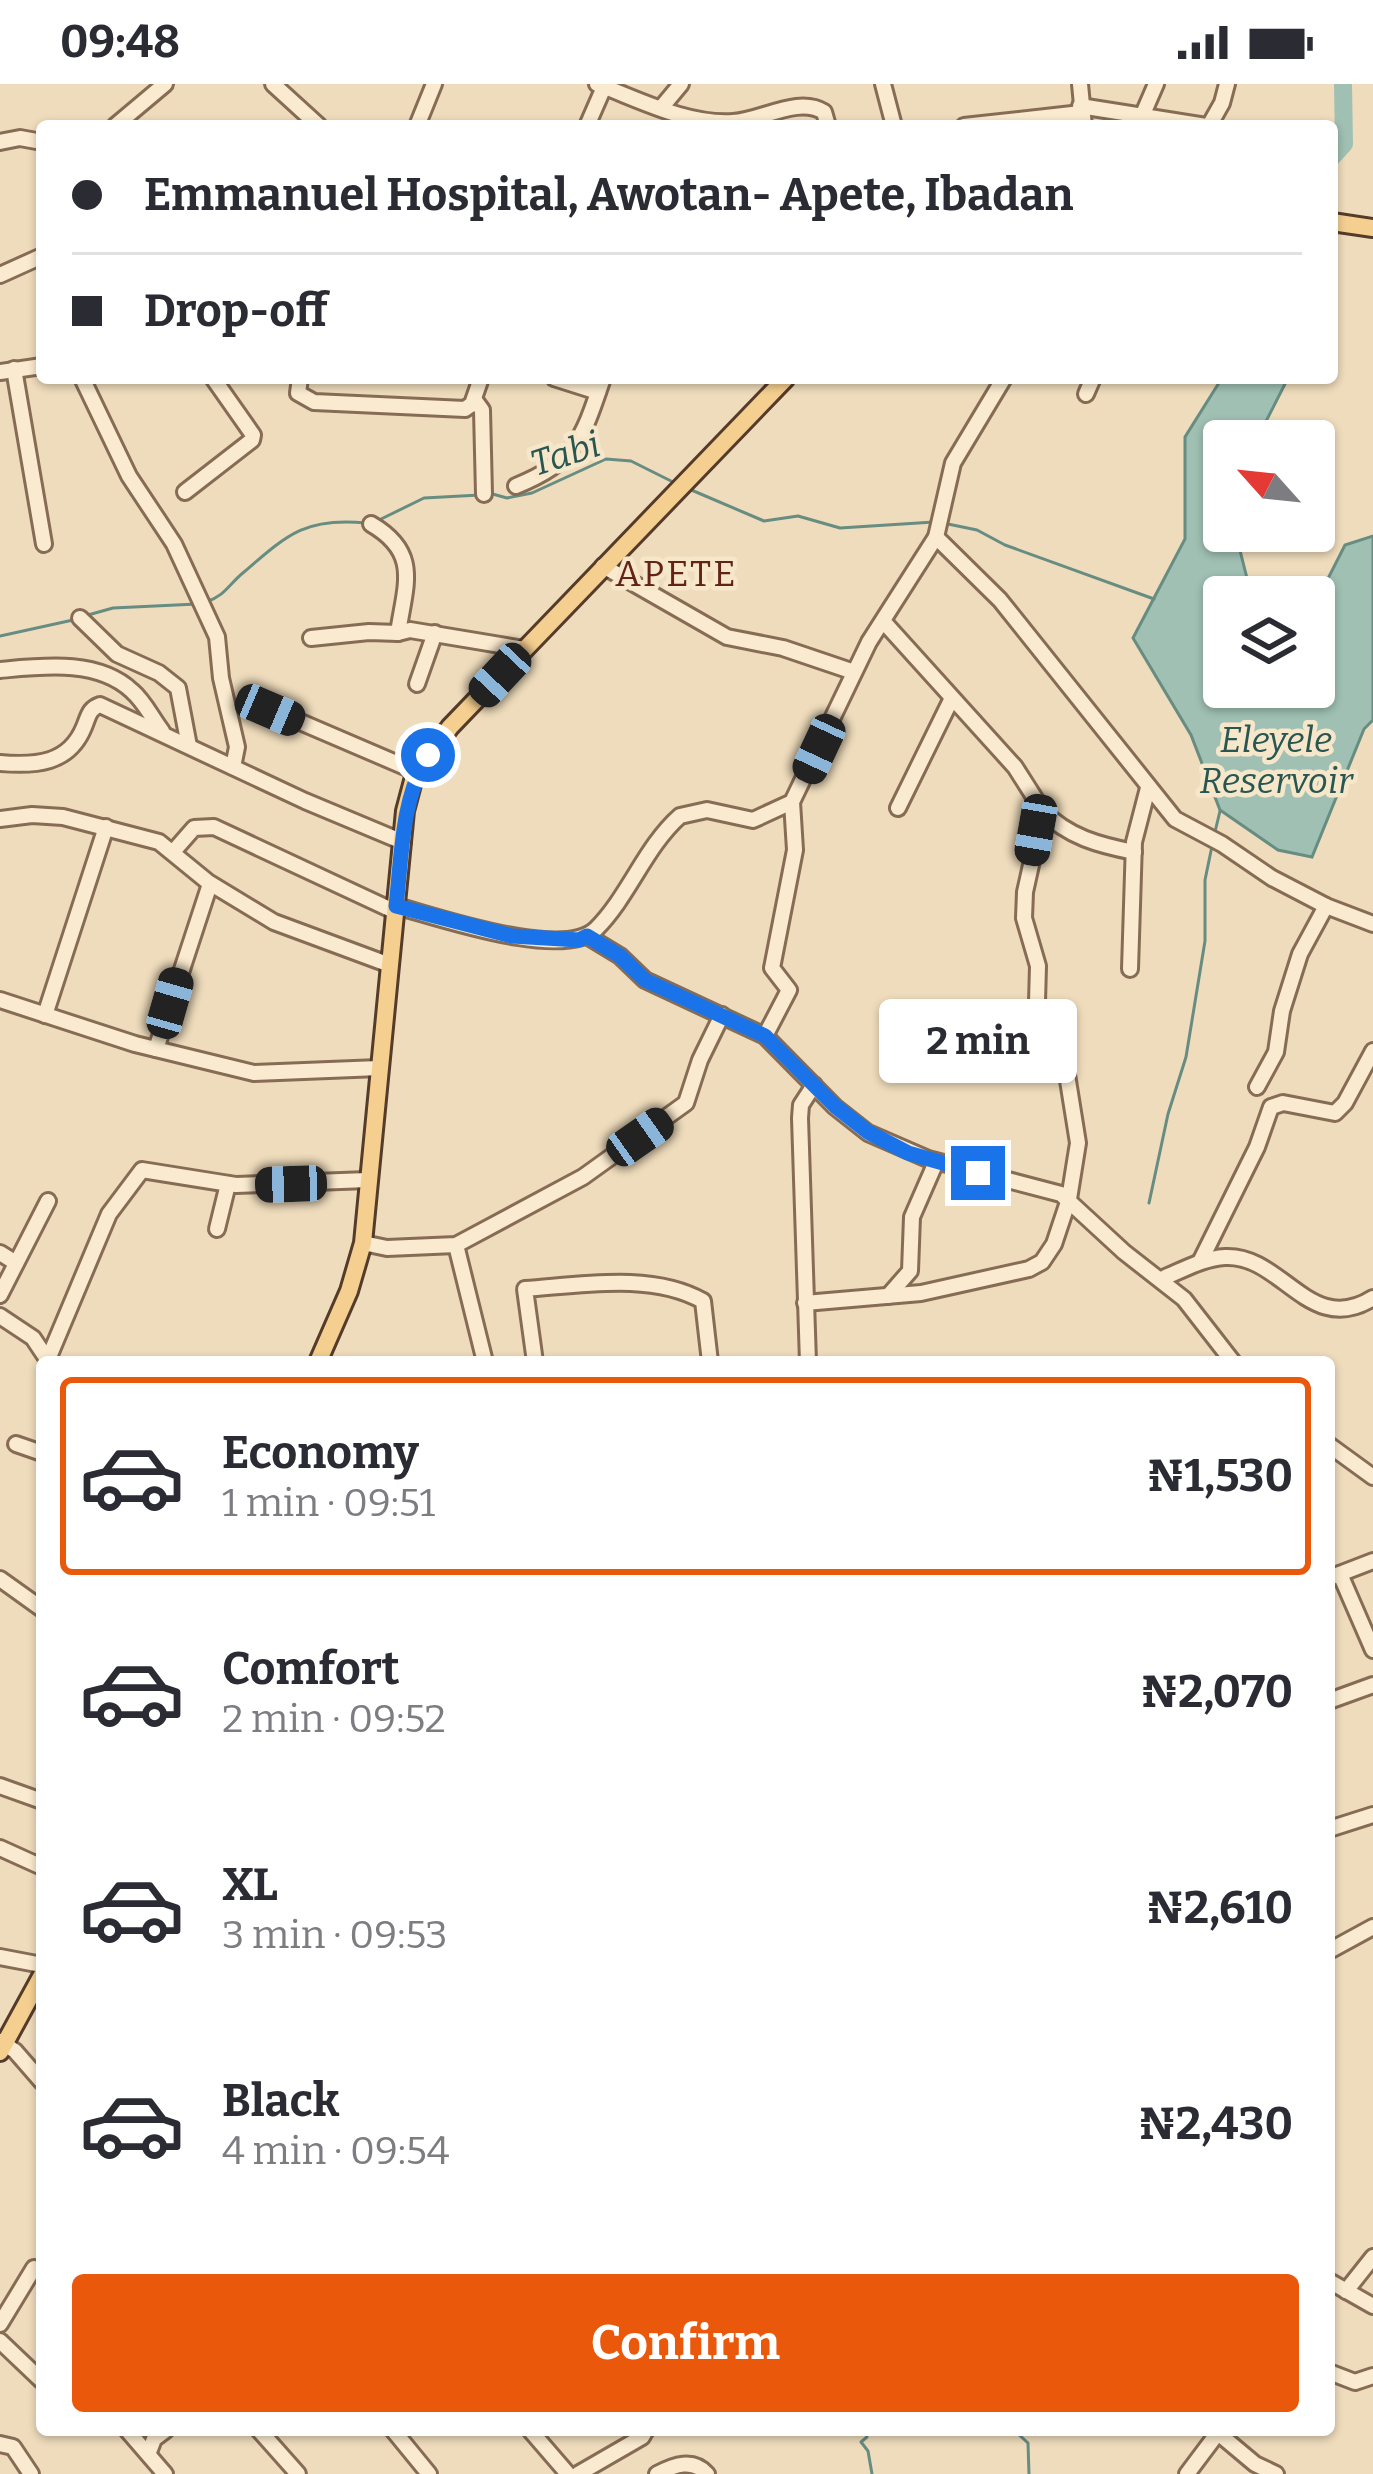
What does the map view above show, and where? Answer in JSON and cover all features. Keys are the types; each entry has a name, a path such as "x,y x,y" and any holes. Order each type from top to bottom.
{"main road":[{"path":"1338,222 1373,228"},
{"path":"321,1356 349,1291 363,1243 405,811 417,772 450,727 780,384"},
{"path":"2,2046 36,1990"}],"street":[{"path":"122,120 165,84"},
{"path":"273,84 312,120"},
{"path":"419,120 434,84"},
{"path":"661,108 681,84"},
{"path":"884,84 893,120"},
{"path":"1081,84 1082,115"},
{"path":"1143,114 1156,84"},
{"path":"1211,120 1227,84"},
{"path":"589,120 601,85 683,120"},
{"path":"739,120 802,105 820,109 825,120"},
{"path":"1028,120 1143,114 1176,120"},
{"path":"0,142 36,141"},
{"path":"0,275 36,259"},
{"path":"7,370 44,544"},
{"path":"85,384 129,476 174,544 217,637 221,678 238,747 233,767"},
{"path":"185,492 252,440 217,384"},
{"path":"299,384 298,393 314,402 465,409 480,384"},
{"path":"765,1036 788,990 772,968 795,850 792,802 854,672 938,527 952,463 1000,384"},
{"path":"1085,394 1090,384"},
{"path":"516,486 538,477 572,452 601,385"},
{"path":"474,399 482,410 484,494"},
{"path":"371,524 389,534 403,551 408,567 398,634"},
{"path":"938,527 1175,819 1326,906 1373,924"},
{"path":"603,566 727,638 784,648 854,672"},
{"path":"80,618 117,654 159,673 178,688 189,746"},
{"path":"883,621 1015,767 1043,811 1090,843 1134,852"},
{"path":"311,638 398,634 410,629 524,649"},
{"path":"417,684 435,633"},
{"path":"0,670 63,667 115,679 134,692 164,735"},
{"path":"898,808 952,698"},
{"path":"0,763 46,763 60,758 72,749 96,704 403,842"},
{"path":"270,710 417,772"},
{"path":"1130,969 1136,825 1148,788"},
{"path":"172,852 194,828 214,827 396,909 512,936 579,940 587,936 680,816 707,810 753,820 792,802"},
{"path":"805,1303 921,1293 1029,1269 1042,1262 1054,1244 1069,1199 1078,1143 1065,1062 1041,1050 1036,1038 1038,966 1024,918 1043,811"},
{"path":"0,819 64,817 159,842 210,884 274,922 390,965"},
{"path":"45,1015 106,827"},
{"path":"156,1049 210,884"},
{"path":"1257,1088 1276,1052 1282,1011 1300,954 1326,906"},
{"path":"587,936 620,956 645,980 765,1036 868,1132 936,1162 1052,1190 1069,1199 1124,1252 1184,1299 1229,1356"},
{"path":"0,1000 156,1049 254,1073 380,1068"},
{"path":"363,1243 387,1249 456,1245 583,1177 680,1109 722,1015"},
{"path":"1200,1262 1257,1147 1271,1107 1283,1103 1335,1113 1373,1052"},
{"path":"808,1356 800,1118 801,1106 814,1085"},
{"path":"888,1296 910,1271 913,1211 936,1162"},
{"path":"51,1356 109,1214 134,1175 149,1168 228,1184 368,1180"},
{"path":"217,1229 228,1184"},
{"path":"0,1295 48,1201"},
{"path":"456,1245 484,1356"},
{"path":"0,1252 16,1263"},
{"path":"1161,1280 1200,1262 1226,1257 1244,1259 1315,1303 1336,1310 1351,1310 1373,1298"},
{"path":"534,1356 525,1289 608,1284 643,1285 703,1300 709,1356"},
{"path":"0,1316 33,1338 46,1356"},
{"path":"16,1444 36,1451"},
{"path":"1335,1452 1373,1477"},
{"path":"1373,1561 1335,1576 1373,1650"},
{"path":"0,1579 36,1605"},
{"path":"1335,1699 1373,1684"},
{"path":"0,1786 36,1799"},
{"path":"1335,1827 1373,1815"},
{"path":"0,1848 36,1864"},
{"path":"1335,1948 1373,1927"},
{"path":"0,1957 36,1963"},
{"path":"2,2046 36,2077"},
{"path":"1346,2291 1373,2257"},
{"path":"0,2324 34,2268"},
{"path":"1335,2285 1373,2306"},
{"path":"0,2341 36,2375"},
{"path":"1335,2374 1355,2382 1372,2373"},
{"path":"133,2436 165,2474"},
{"path":"149,2452 158,2436"},
{"path":"264,2436 298,2474"},
{"path":"398,2436 429,2474"},
{"path":"535,2436 568,2474"},
{"path":"578,2474 643,2436"},
{"path":"1187,2474 1215,2436"},
{"path":"1224,2436 1255,2464 1276,2474"},
{"path":"0,2444 13,2447 31,2474"},
{"path":"657,2474 688,2463 697,2464 706,2474"}],"water":[{"name":"Eleyele Reservoir","path":"1218,384 1285,384 1267,420 1203,420 1203,552 1240,552 1246,576 1203,576 1203,708 1335,708 1335,576 1329,576 1345,545 1373,536 1373,720 1364,729 1312,857 1278,850 1220,810 1191,735 1133,638 1185,539 1185,437"}],"waterway":[{"path":"1338,150 1344,144 1343,84"},
{"name":"Tabi","path":"489,493 507,498 532,493 606,459 631,461 675,483"},
{"name":"Tabi","path":"689,489 764,521 798,516 840,528 934,522"},
{"name":"Tabi","path":"375,522 424,498 480,495"},
{"name":"Tabi","path":"206,602 299,531 328,523 366,523"},
{"name":"Tabi","path":"943,523 977,530 1005,545 1154,599"},
{"name":"Tabi","path":"88,615 113,608 197,604"},
{"name":"Tabi","path":"0,636 73,620"},
{"path":"1214,836 1220,811"},
{"path":"1149,1203 1186,1057 1205,941 1205,880 1212,846"},
{"path":"867,2436 861,2442 868,2451 872,2474"},
{"path":"1020,2436 1028,2443 1029,2474"}],"district":[{"name":"APETE","path":"677,573"}],"route":[{"path":"428,755 414,778 405,811 396,906 512,936 579,940 587,936 665,992 765,1036 868,1132 908,1153 978,1173"}]}
